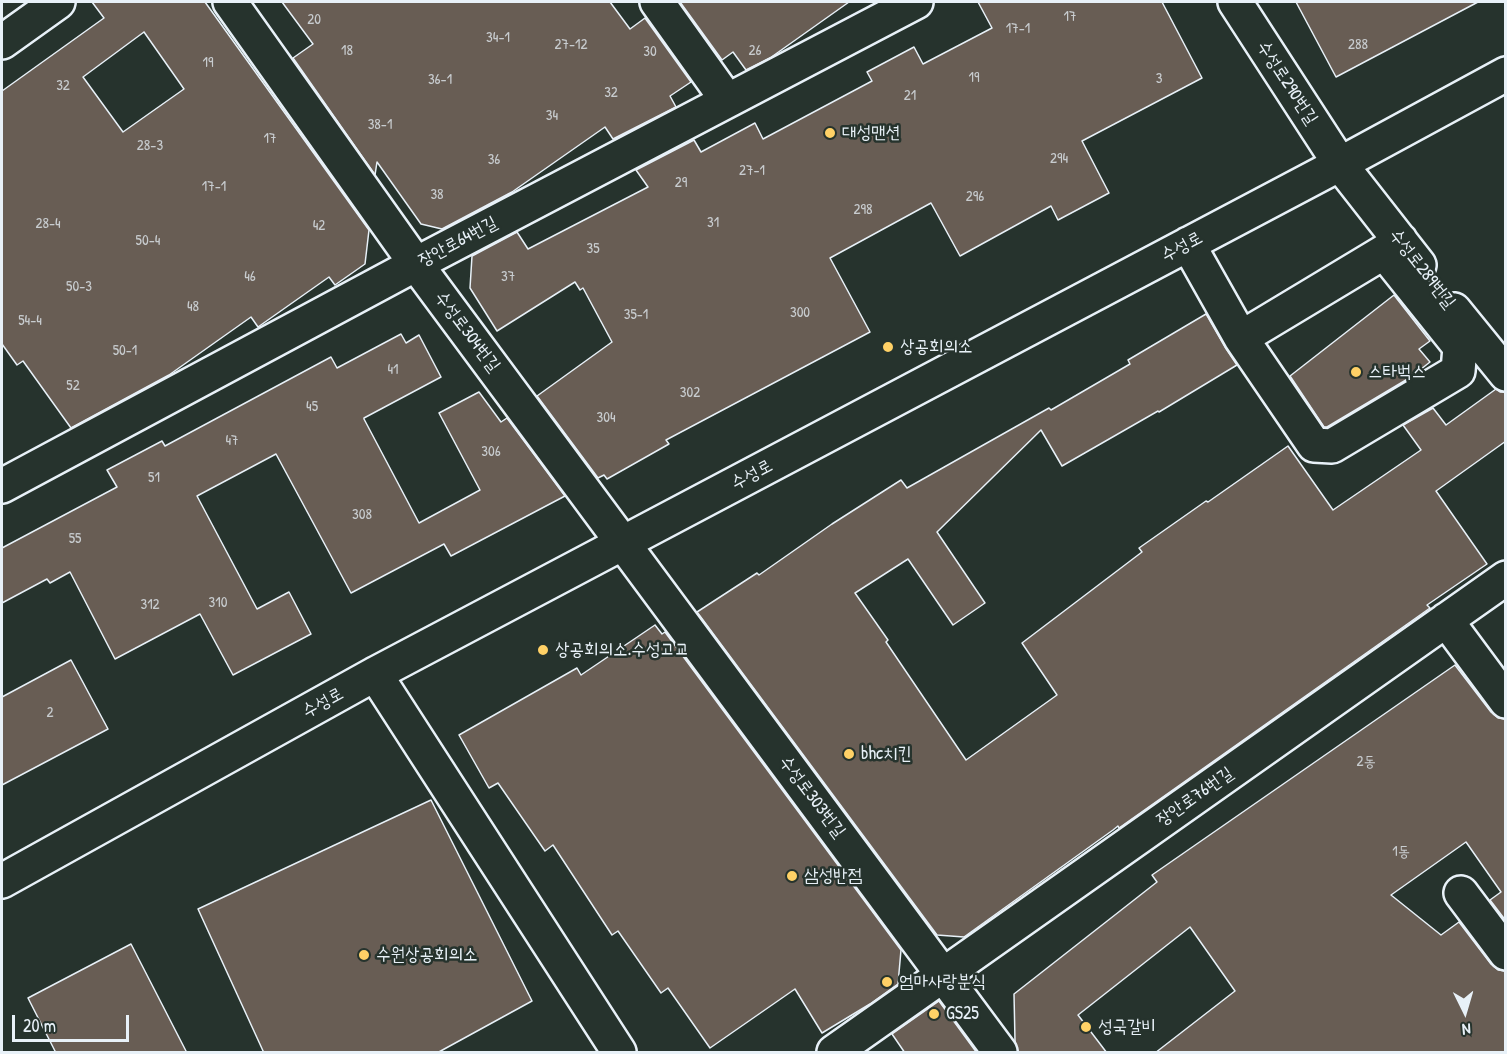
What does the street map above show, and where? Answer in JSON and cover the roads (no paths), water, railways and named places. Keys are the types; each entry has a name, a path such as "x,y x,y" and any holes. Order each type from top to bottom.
{"street":[{"path":"2,42 57,2"},
{"name":"수성로304번길","path":"230,2 416,264 624,543"},
{"path":"657,2 727,100"},
{"name":"수성로290번길","path":"1235,2 1340,164"},
{"name":"장안로64번길","path":"2,486 911,3"},
{"name":"수성로","path":"2,881 375,674 1506,74"},
{"name":"수성로289번길","path":"1340,164 1392,246 1506,374"},
{"path":"1188,244 1241,338 1314,445 1332,447 1458,371 1460,347 1392,246 1241,338"},
{"name":"수성로303번길","path":"624,543 1000,1053"},
{"name":"장안로76번길","path":"834,1053 1506,578"},
{"path":"1446,620 1506,701"},
{"path":"375,674 618,1053"},
{"path":"1461,892 1506,953"}],"place":[{"name":"대성맨션","path":"830,133"},
{"name":"상공회의소","path":"888,347"},
{"name":"스타벅스","path":"1356,372"},
{"name":"상공회의소.수성고교","path":"543,650"},
{"name":"bhc치킨","path":"849,754"},
{"name":"삼성반점","path":"792,876"},
{"name":"수원상공회의소","path":"364,955"},
{"name":"엄마사랑분식","path":"887,982"},
{"name":"GS25","path":"934,1014"},
{"name":"성국갈비","path":"1086,1027"}]}
